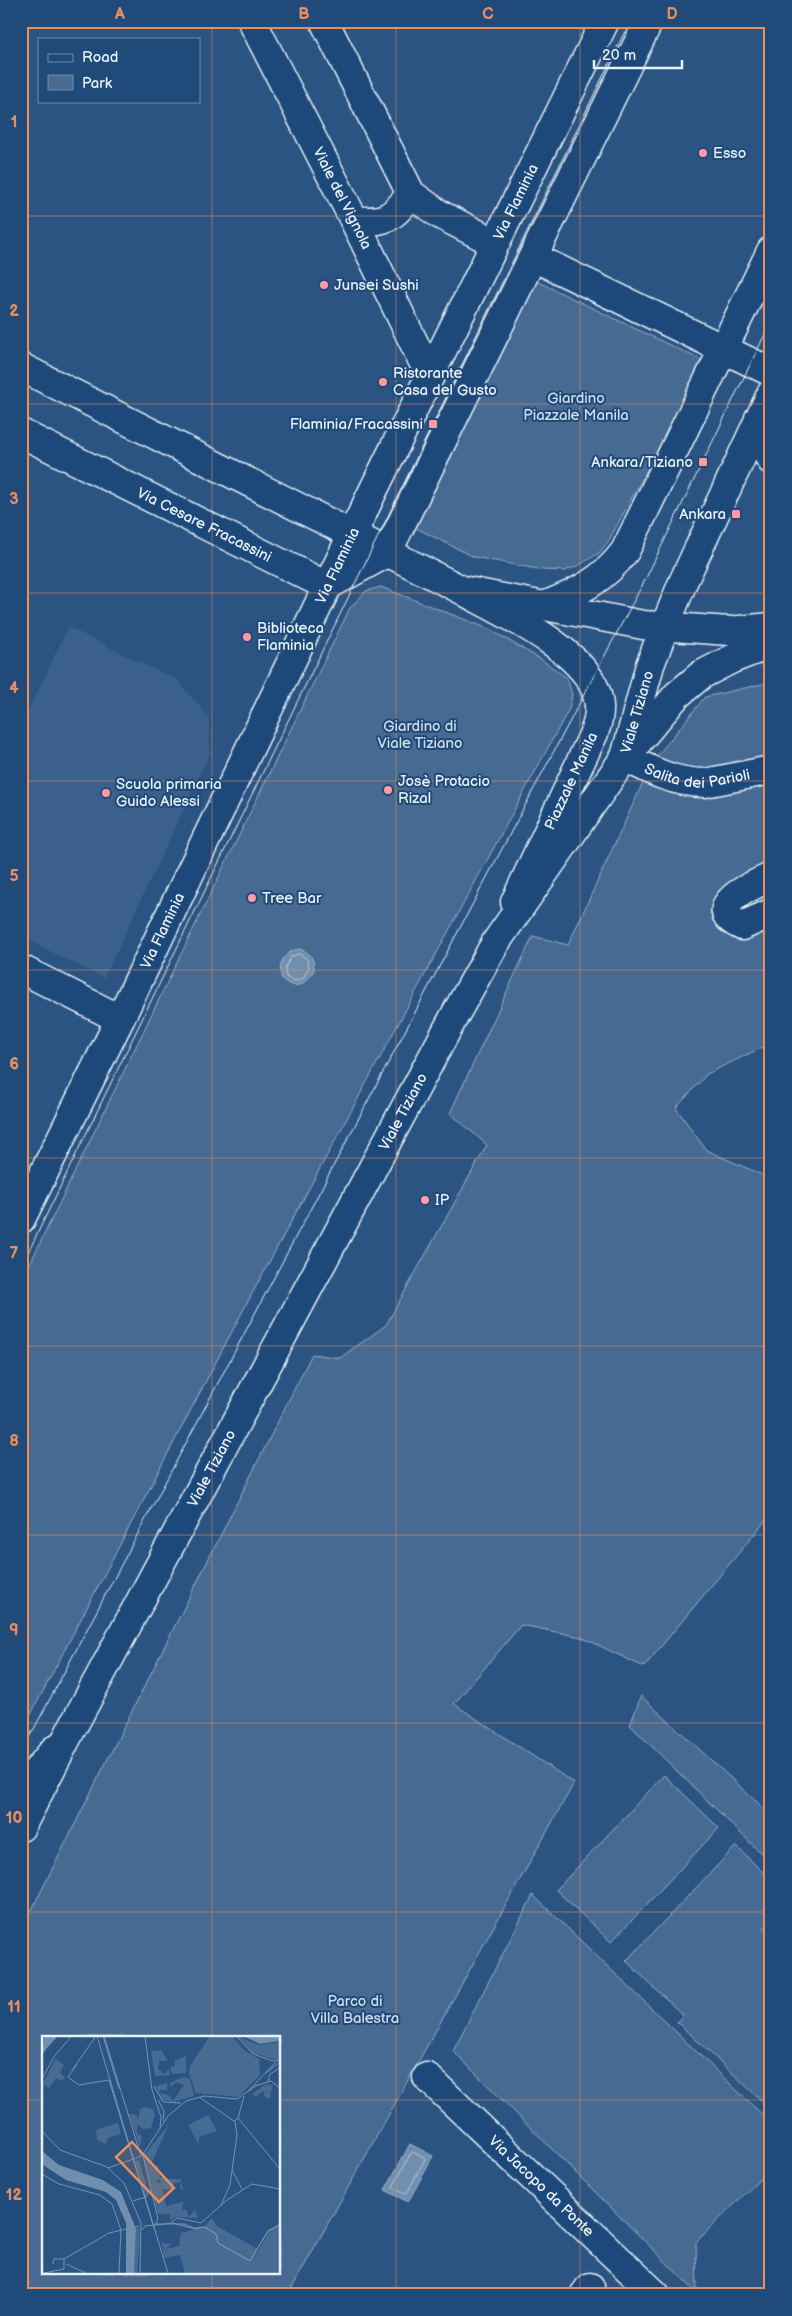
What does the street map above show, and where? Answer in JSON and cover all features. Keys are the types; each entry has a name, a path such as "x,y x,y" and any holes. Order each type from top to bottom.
{"street":[{"name":"Viale del Vignola","path":"252,21 354,220 430,376"},
{"path":"324,21 411,194 439,214 495,244"},
{"name":"Via Flaminia","path":"21,1219 120,1019 430,376 605,21"},
{"path":"328,586 387,553 649,21"},
{"path":"354,220 373,222 392,216 411,194"},
{"path":"546,605 578,591 605,574 625,551 771,251"},
{"path":"533,257 771,372"},
{"path":"21,367 353,534"},
{"name":"Viale Tiziano","path":"21,1827 70,1730 450,1023 496,942 625,757 650,666 665,626 683,582 771,394"},
{"path":"759,418 767,453 771,460"},
{"name":"Via Cesare Fracassini","path":"21,433 328,586"},
{"name":"Piazzale Manila","path":"353,534 462,590 568,654 581,666 592,681 598,697 599,707 594,733 496,942"},
{"name":"Piazzale Manila","path":"462,590 643,625 729,631 771,627"},
{"path":"625,757 688,684 732,659 771,644"},
{"name":"Salita dei Parioli","path":"625,757 658,774 694,783 705,783 771,770"},
{"path":"771,877 737,893 729,901 727,907 730,916 742,926 771,913"},
{"path":"21,969 120,1019"},
{"path":"21,1790 70,1730"},
{"name":"Via Jacopo da Ponte","path":"427,2077 656,2295"}],"shaded area":[{"name":"Scuola primaria Guido Alessi","path":"68,627 177,680 209,717 210,753 104,978 21,937 21,713 26,715"}],"green space":[{"name":"Giardino Piazzale Manila","path":"536,281 703,361 704,364 608,542 599,553 576,567 564,571 542,570 474,557 416,528"},
{"name":"Giardino di Viale Tiziano","path":"381,587 489,629 542,660 567,678 572,695 569,709 247,1303 21,1733 21,1282 350,608 366,591"},
{"name":"Parco di Villa Balestra","path":"771,682 771,1043 707,1074 676,1108 706,1150 771,1179 771,1514 644,1667 581,1637 521,1625 454,1704 574,1783 288,2295 21,2295 21,1931 312,1354 340,1358 386,1325 487,1145 450,1113 533,936 568,945 653,761 705,697"},
{"path":"641,1696 771,1815 771,1863 630,1725"},
{"path":"664,1775 719,1828 611,1942 556,1890"},
{"path":"736,1846 771,1880 771,1921 764,1928 771,1935 771,2109 677,2022 683,2015 626,1961"},
{"path":"533,1895 771,2123 771,2168 696,2242 697,2293 453,2051"}],"water":[{"path":"299,949 311,956 314,970 304,982 296,986 282,979 280,969 283,959 289,953"},
{"path":"410,2144 433,2156 408,2202 385,2190"}],"tram line":[{"path":"21,1267 630,21"},
{"path":"21,1750 34,1729 646,578 771,322"}],"place":[{"name":"Esso","path":"703,153"},
{"name":"Junsei Sushi","path":"324,285"},
{"name":"Ristorante Casa del Gusto","path":"383,382"},
{"name":"Flaminia/Fracassini","path":"433,424"},
{"name":"Ankara/Tiziano","path":"703,462"},
{"name":"Ankara","path":"736,514"},
{"name":"Biblioteca Flaminia","path":"247,637"},
{"name":"Josè Protacio Rizal","path":"388,790"},
{"name":"Scuola primaria Guido Alessi","path":"106,793"},
{"name":"Tree Bar","path":"252,898"},
{"name":"IP","path":"425,1200"}]}
